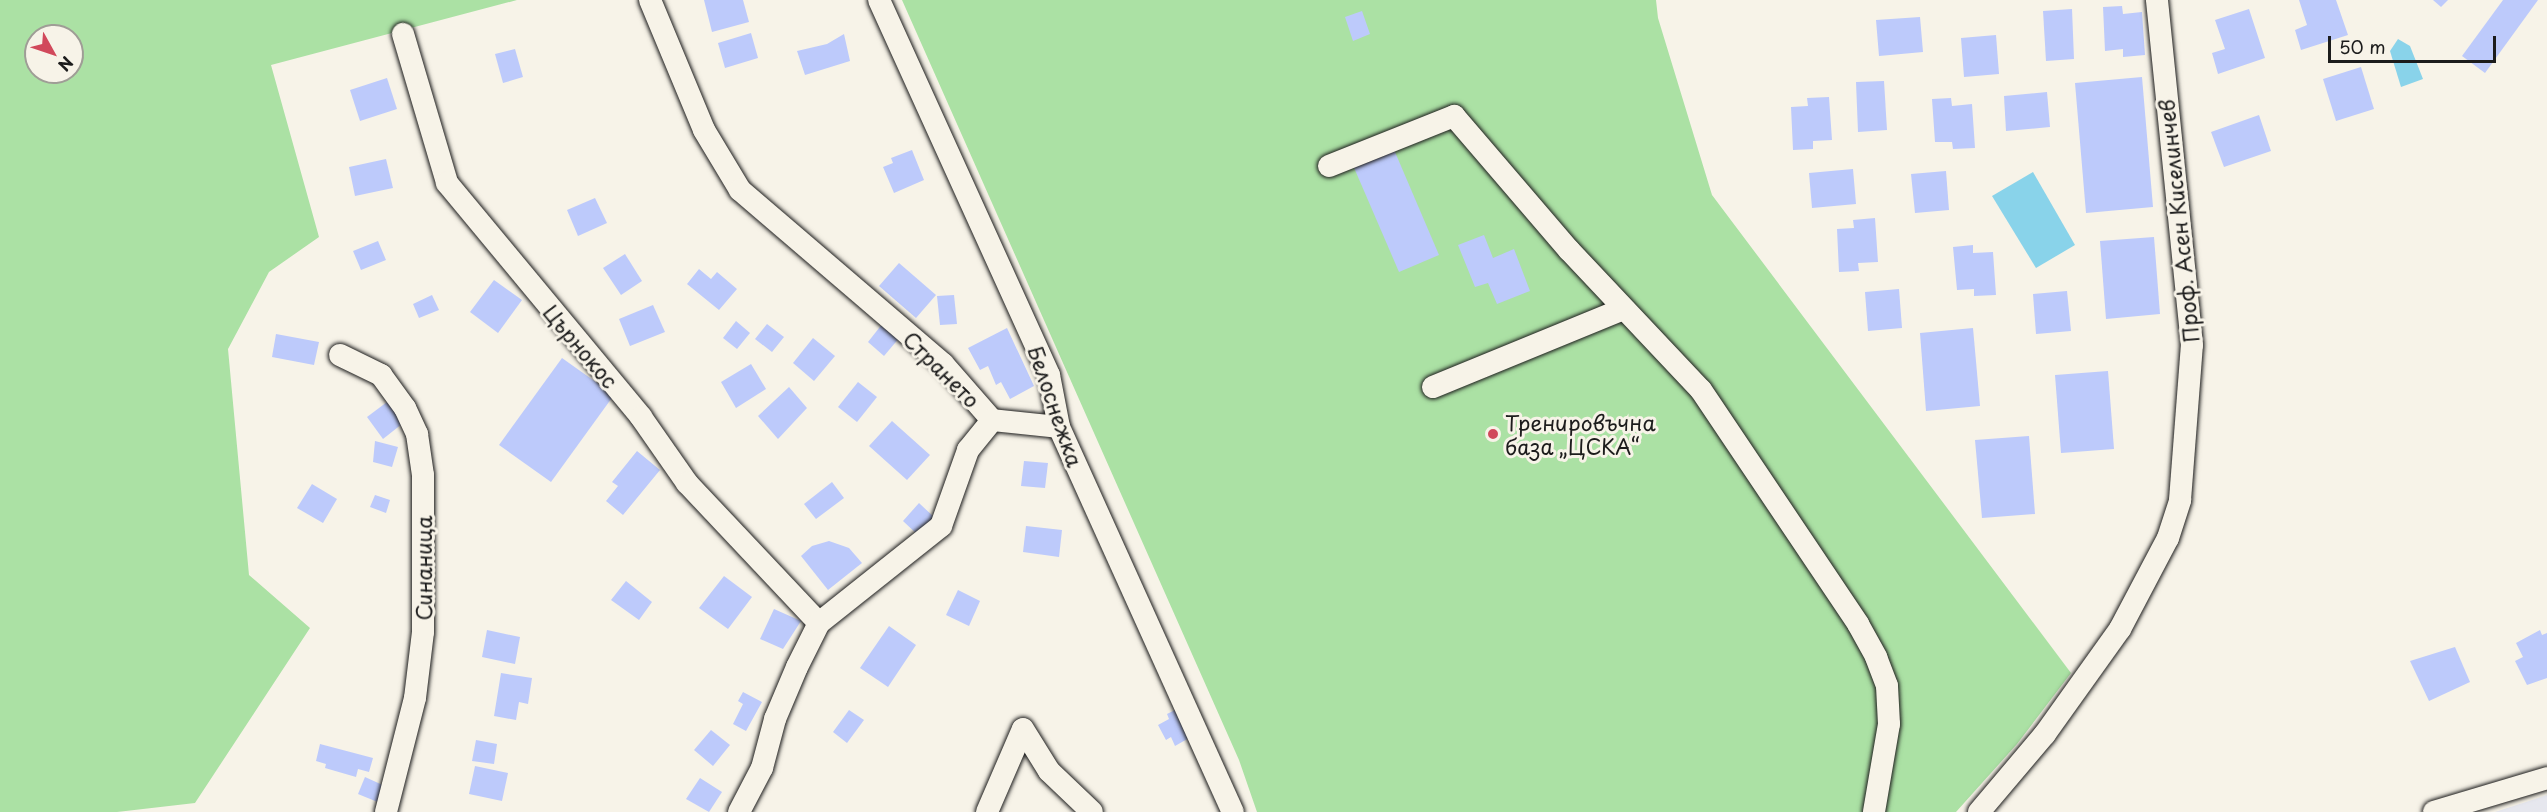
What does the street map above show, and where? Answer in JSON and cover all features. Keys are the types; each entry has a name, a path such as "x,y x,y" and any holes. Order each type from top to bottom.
{"street":[{"name":"Странето","path":"650,0 704,130 740,190 942,364 992,420 968,450 941,526 819,624 797,667 775,719 762,768 740,812"},
{"name":"Белоснежка","path":"879,0 1049,375 1059,427 1233,812"},
{"name":"Проф. Асен Киселинчев","path":"1979,812 2045,734 2120,629 2168,538 2180,500 2192,345 2157,0"},
{"name":"Църнокос","path":"403,34 447,183 641,417 687,483 819,624"},
{"path":"1329,166 1454,116 1623,309 1701,390 1876,657 1887,686 1889,724 1874,812"},
{"path":"1433,387 1623,309"},
{"name":"Синаница","path":"340,355 381,375 405,408 417,434 423,475 419,665 402,758 386,812"},
{"path":"992,420 1059,427"},
{"path":"987,812 1023,729 1049,771 1092,812"},
{"path":"2434,812 2547,778"}],"shaded area":[{"path":"2547,795 2547,812 2495,812"}],"green space":[{"path":"0,0 517,0 271,65 319,237 269,272 228,349 249,575 310,628 195,803 117,812 0,812"},
{"name":"Тренировъчна база „ЦСКА“","path":"902,0 1656,0 1658,18 1712,195 2071,673 2017,744 1956,812 1257,812 1239,760"}],"water":[{"path":"2398,39 2410,46 2423,79 2401,87 2390,51"},
{"path":"2033,172 2075,245 2036,268 1992,196"}],"building":[{"path":"704,0 743,0 749,22 712,32"},
{"path":"2299,0 2336,0 2348,35 2301,50 2295,30 2307,25"},
{"path":"2433,0 2448,0 2441,7"},
{"path":"2503,0 2538,0 2485,73 2462,56"},
{"path":"2122,6 2123,14 2142,12 2145,55 2123,57 2123,49 2105,51 2103,7"},
{"path":"2072,9 2074,59 2046,61 2043,11"},
{"path":"2249,9 2265,58 2218,74 2212,53 2225,49 2215,20"},
{"path":"1362,11 1370,34 1353,41 1345,17"},
{"path":"1920,17 1923,52 1879,56 1876,20"},
{"path":"751,33 758,58 725,68 718,43"},
{"path":"844,34 850,61 805,75 797,51 827,44"},
{"path":"1996,35 1999,74 1964,77 1961,38"},
{"path":"515,49 523,77 503,83 495,54"},
{"path":"2361,67 2374,109 2336,121 2323,79"},
{"path":"2142,77 2153,207 2086,213 2075,83"},
{"path":"387,78 397,109 360,121 350,90"},
{"path":"1884,81 1887,130 1858,132 1856,82"},
{"path":"2047,92 2050,127 2006,131 2004,96"},
{"path":"1829,97 1832,140 1813,141 1813,149 1793,150 1791,107 1808,106 1807,98"},
{"path":"1951,98 1952,106 1972,104 1975,148 1953,149 1952,142 1935,142 1932,99"},
{"path":"2259,115 2271,151 2224,167 2211,132"},
{"path":"1392,145 1439,255 1399,272 1352,163"},
{"path":"912,150 924,180 894,193 883,167 893,163 891,158"},
{"path":"386,159 393,188 355,196 349,167"},
{"path":"1853,169 1856,204 1812,208 1809,173"},
{"path":"1946,171 1949,210 1915,213 1911,174"},
{"path":"595,198 607,223 578,236 567,210"},
{"path":"1875,218 1878,262 1858,263 1859,271 1839,272 1837,229 1854,228 1853,220"},
{"path":"1484,235 1493,258 1514,249 1530,291 1497,304 1488,283 1475,287 1458,245"},
{"path":"2154,237 2160,314 2106,319 2100,241"},
{"path":"378,241 386,260 361,270 353,251"},
{"path":"1973,245 1973,253 1993,252 1996,295 1974,296 1974,289 1957,290 1953,247"},
{"path":"625,254 642,281 621,295 603,268"},
{"path":"899,263 936,295 916,318 879,286"},
{"path":"699,269 711,279 717,272 737,289 719,310 687,284"},
{"path":"494,280 522,300 498,333 470,312"},
{"path":"1899,289 1902,328 1868,331 1865,292"},
{"path":"2067,291 2071,331 2036,334 2033,294"},
{"path":"432,295 439,310 419,318 413,304"},
{"path":"954,295 957,324 940,325 937,296"},
{"path":"653,305 665,332 630,346 619,319"},
{"path":"736,321 750,333 737,349 723,338"},
{"path":"883,323 900,337 884,356 868,342"},
{"path":"767,324 784,337 772,352 755,339"},
{"path":"1007,328 1034,386 1010,399 1001,382 996,385 988,366 980,370 968,348"},
{"path":"1973,328 1980,406 1926,411 1920,333"},
{"path":"276,334 319,342 314,365 272,357"},
{"path":"813,338 835,356 814,381 793,363"},
{"path":"562,358 614,395 551,482 499,445"},
{"path":"751,364 766,389 736,408 721,382"},
{"path":"2108,371 2114,449 2061,453 2055,375"},
{"path":"858,382 877,397 857,422 838,407"},
{"path":"789,387 807,408 778,439 758,416"},
{"path":"391,399 407,420 383,439 367,417"},
{"path":"892,421 930,455 907,480 869,446"},
{"path":"2029,436 2035,514 1982,518 1975,440"},
{"path":"375,441 398,447 392,467 373,462"},
{"path":"637,451 660,470 623,515 606,501 618,486 612,482"},
{"path":"1024,461 1048,463 1045,488 1021,486"},
{"path":"832,482 844,498 816,519 804,504"},
{"path":"312,484 337,499 323,523 297,508"},
{"path":"375,495 390,500 386,513 370,507"},
{"path":"919,503 935,518 919,536 903,521"},
{"path":"1026,526 1062,530 1059,557 1023,552"},
{"path":"829,541 849,548 862,563 828,590 801,556 812,546"},
{"path":"724,576 752,597 728,629 699,608"},
{"path":"626,581 652,602 639,620 611,600"},
{"path":"958,590 980,601 969,626 946,615"},
{"path":"774,609 801,621 783,649 760,639"},
{"path":"889,626 916,645 888,687 860,668"},
{"path":"487,630 520,637 515,664 482,657"},
{"path":"2540,630 2542,635 2547,633 2547,678 2527,685 2515,661 2523,657 2516,643"},
{"path":"2455,647 2470,682 2429,701 2410,661"},
{"path":"501,673 532,678 528,704 519,702 516,720 494,716"},
{"path":"743,692 762,702 746,731 733,724 743,704 738,701"},
{"path":"849,710 864,720 847,743 833,732"},
{"path":"1175,710 1189,738 1175,746 1171,737 1166,740 1158,725 1169,719 1167,714"},
{"path":"711,730 730,745 713,766 694,750"},
{"path":"476,740 497,744 494,764 472,761"},
{"path":"320,744 373,758 369,772 358,769 356,777 325,768 326,764 316,761"},
{"path":"475,766 508,773 502,801 469,794"},
{"path":"365,777 387,787 380,803 358,794"},
{"path":"700,778 722,792 709,812 686,799"}],"place":[{"name":"Тренировъчна база „ЦСКА“","path":"1493,434"}]}
